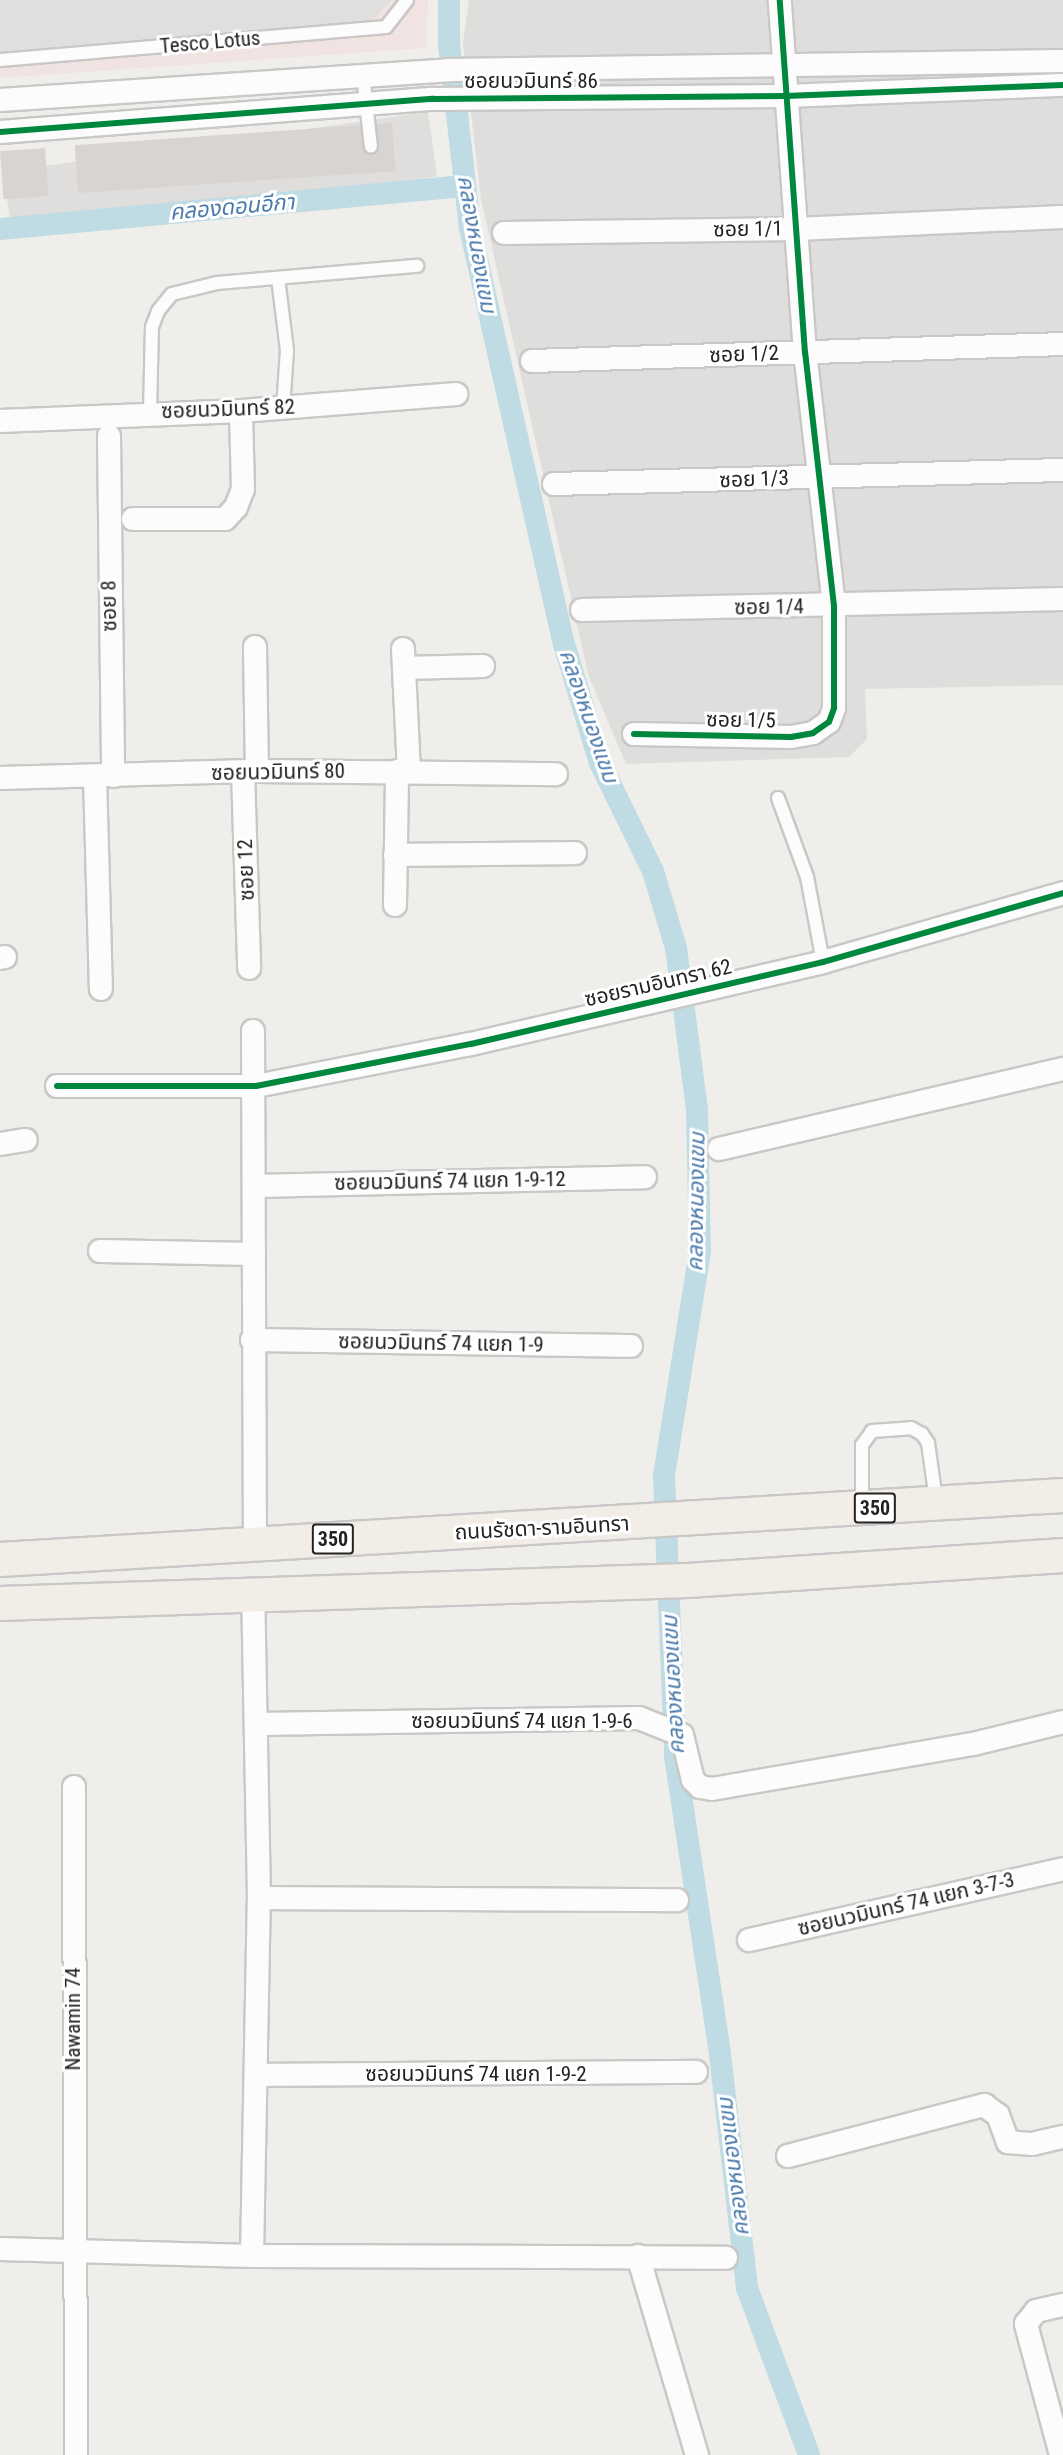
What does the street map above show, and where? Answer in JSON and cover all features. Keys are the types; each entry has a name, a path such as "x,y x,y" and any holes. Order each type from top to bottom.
{"main road":[{"name":"ถนนรัชดา-รามอินทรา","path":"7,1557 686,1520 1063,1495"},
{"path":"0,1603 648,1582 1063,1555"},
{"path":"0,1614 76,1600"}],"street":[{"path":"780,0 805,352 834,606"},
{"name":"ซอยนวมินทร์ 86","path":"0,100 450,70 1063,60"},
{"path":"450,70 453,98"},
{"name":"ซอยนวมินทร์ 86","path":"0,132 453,98 786,96 1063,85"},
{"name":"ซอย 1/1","path":"504,233 796,229 1063,217"},
{"name":"ซอย 1/2","path":"532,361 1063,344"},
{"name":"ซอยนวมินทร์ 82","path":"0,421 241,411 456,394"},
{"path":"133,519 225,519 236,507 243,489 241,411"},
{"name":"ซอย 8","path":"101,989 110,436"},
{"name":"ซอย 1/3","path":"554,484 1063,470"},
{"name":"ซอย 1/4","path":"582,610 1063,599"},
{"name":"ซอย 1/5","path":"634,734 791,737 813,733 829,722 834,708 834,606"},
{"name":"ซอย 12","path":"249,968 250,772 255,647"},
{"path":"395,905 395,855 403,772 403,658 483,666"},
{"name":"ซอยนวมินทร์ 80","path":"0,778 250,772 556,774"},
{"path":"395,855 575,853"},
{"name":"ซอยรามอินทรา 62","path":"57,1086 255,1077 471,1044 823,962 1063,893"},
{"path":"253,1031 255,1186 252,1340 255,1543"},
{"path":"719,1149 1063,1069"},
{"path":"0,1144 26,1140"},
{"name":"ซอยนวมินทร์ 74 แยก 1-9-12","path":"255,1186 645,1177"},
{"path":"100,1251 254,1254"},
{"name":"ซอยนวมินทร์ 74 แยก 1-9","path":"252,1340 631,1346"},
{"path":"252,2256 259,1898 258,1724 253,1595"},
{"name":"ซอยนวมินทร์ 74 แยก 1-9-6","path":"258,1724 639,1718 682,1735 693,1780 700,1787 712,1789 973,1744 1063,1722"},
{"name":"Nawamin 74","path":"74,1787 73,2252 76,2455"},
{"name":"ซอยนวมินทร์ 74 แยก 3-7-3","path":"749,1940 1063,1869"},
{"path":"259,1898 677,1900"},
{"name":"ซอยนวมินทร์ 74 แยก 1-9-2","path":"256,2075 696,2072"},
{"path":"788,2156 984,2105 998,2115 1008,2142 1032,2144 1063,2137"},
{"path":"0,2249 252,2256 726,2258"},
{"path":"638,2256 698,2455"},
{"path":"1061,2455 1026,2324 1036,2311 1063,2305"}],"lane":[{"name":"Tesco Lotus","path":"0,60 386,27 407,0"},
{"path":"363,75 371,147"},
{"path":"150,413 153,327 158,311 172,294 217,283 417,266"},
{"path":"278,278 287,350 283,408"},
{"path":"778,798 807,877 823,962"},
{"path":"862,1509 865,1437 872,1431 911,1428 928,1443 937,1505"}],"shaded area":[{"path":"0,0 428,0 426,48 0,78"},
{"path":"0,0 392,0 373,20 0,52"},
{"path":"469,0 1063,0 1063,685 865,689 867,739 849,757 626,764 588,674 481,199 463,43"},
{"path":"428,112 437,176 12,236 3,172"}],"building":[{"path":"392,123 395,171 78,193 75,145"},
{"path":"45,148 48,196 3,199 0,151"}],"waterway":[{"name":"คลองหนองแขม","path":"449,0 449,44 470,228 564,644 600,763 653,871 676,948 697,1110 700,1251 664,1477 675,1756 720,2054 747,2288 809,2455"},
{"name":"คลองดอนอีกา","path":"0,229 464,186"}],"cycle path":[{"path":"634,734 791,737 813,733 829,722 834,708 834,606 805,353 780,0"},
{"path":"0,132 433,99 786,96 1063,85"},
{"path":"57,1086 256,1086 471,1044 823,962 1063,893"}]}
